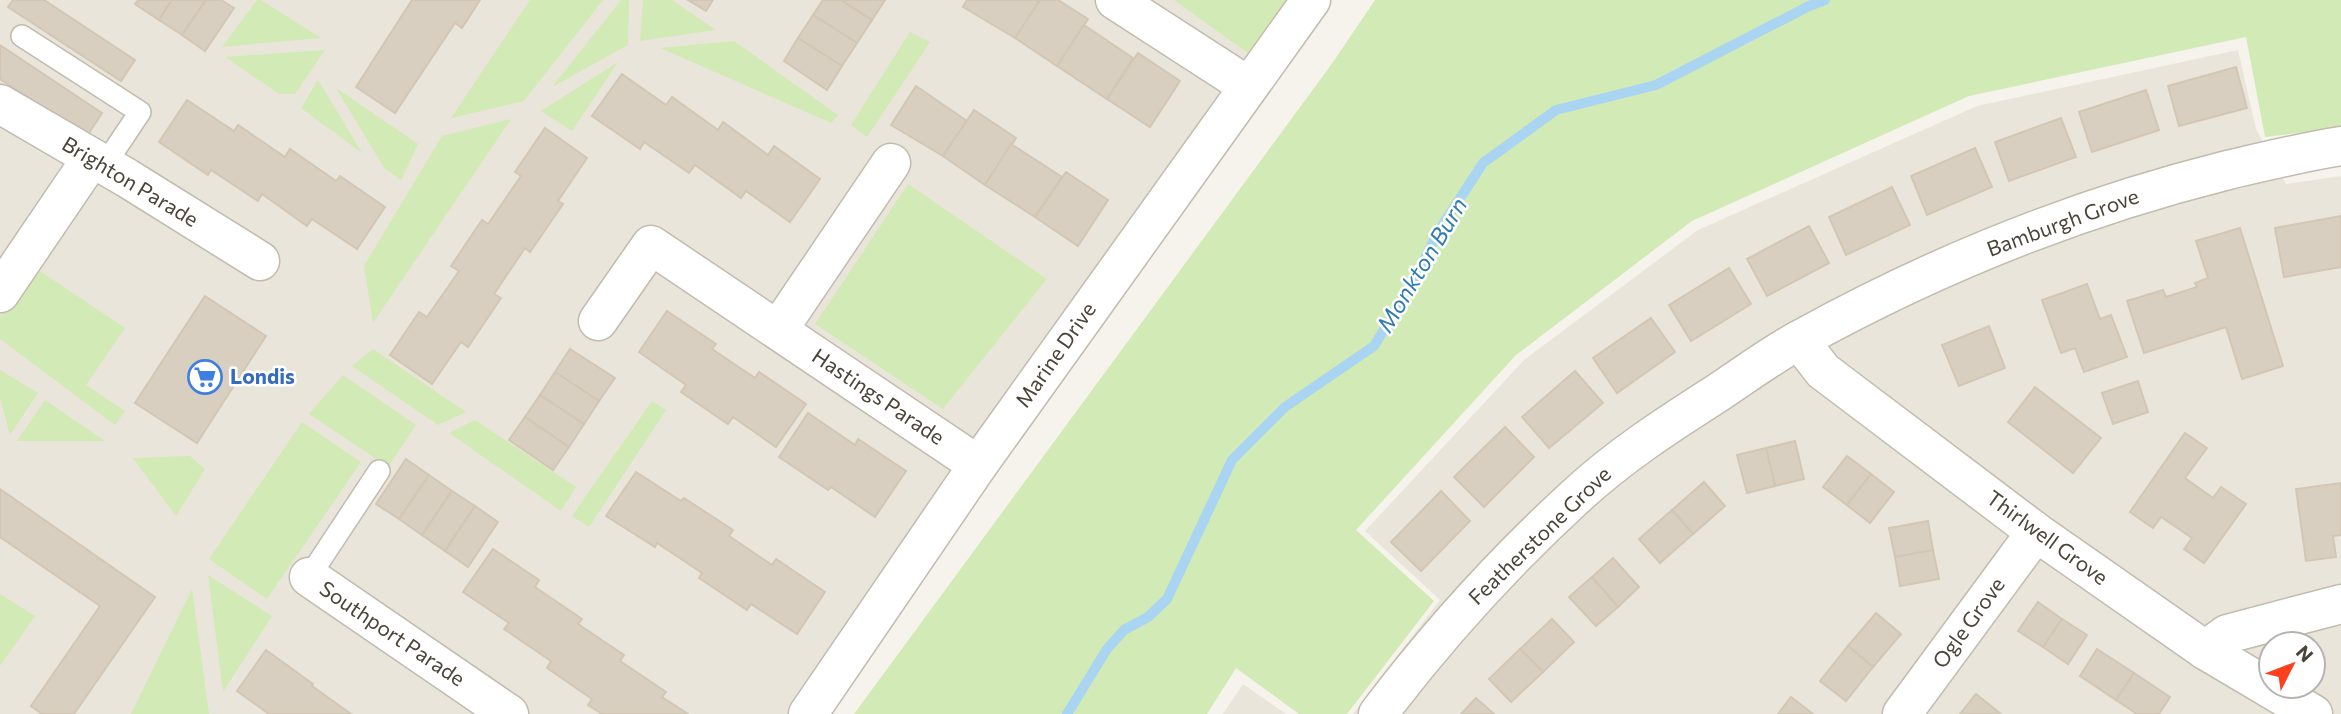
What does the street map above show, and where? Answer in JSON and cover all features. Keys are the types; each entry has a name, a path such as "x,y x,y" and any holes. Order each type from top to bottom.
{"street":[{"path":"1115,0 1248,86"},
{"name":"Marine Drive","path":"808,714 978,465 1311,0"},
{"name":"Brighton Parade","path":"0,104 260,261"},
{"name":"Bamburgh Grove","path":"1799,340 1898,289 2038,229 2163,186 2304,151 2341,146"},
{"path":"0,293 98,163"},
{"path":"778,330 891,163"},
{"name":"Hastings Parade","path":"598,321 651,245 978,465"},
{"name":"Thirlwell Grove","path":"1799,340 1823,371 2036,532 2204,650 2313,714"},
{"name":"Featherstone Grove","path":"1378,714 1419,660 1493,578 1576,496 1648,437 1799,340"},
{"name":"Ogle Grove","path":"1902,714 2036,532"},
{"name":"Southport Parade","path":"309,577 509,714"},
{"path":"2204,650 2227,634 2341,604"}],"lane":[{"path":"22,36 140,112 98,163"},
{"path":"309,577 379,471"}],"shaded area":[{"path":"0,0 1315,0 811,714 0,714"},
{"path":"2238,50 2256,129 2286,184 2341,176 2341,714 1353,714 1440,600 1365,531 1524,360 1698,230 1977,106"},
{"path":"1243,684 1286,714 1223,714"}],"green space":[{"path":"257,0 261,0 321,38 222,47"},
{"path":"530,0 603,0 524,101 451,118"},
{"path":"621,0 629,0 628,45 552,87"},
{"path":"643,0 672,0 716,30 640,41"},
{"path":"1174,0 1287,0 1248,53"},
{"path":"1375,0 2341,0 2341,128 2265,137 2246,37 1969,96 1692,221 1516,355 1356,530 1434,601 1347,714 1299,714 1236,668 1207,714 854,714 1331,65"},
{"path":"910,32 930,42 867,137 851,125"},
{"path":"734,41 838,115 831,123 660,48"},
{"path":"325,50 295,94 279,94 225,57"},
{"path":"618,62 572,131 541,111"},
{"path":"318,80 362,153 301,108"},
{"path":"336,88 418,144 401,180 385,169"},
{"path":"511,119 373,323 364,266 442,136"},
{"path":"908,184 1047,279 943,409 815,324"},
{"path":"34,267 125,328 86,385 125,411 115,425 0,339 0,316"},
{"path":"373,349 466,412 438,425 352,366"},
{"path":"0,370 38,393 10,435 0,398"},
{"path":"343,375 416,425 388,467 309,414"},
{"path":"45,400 105,441 17,441"},
{"path":"652,401 666,410 589,527 572,516"},
{"path":"475,420 576,487 561,511 449,433"},
{"path":"302,422 361,462 267,599 209,559"},
{"path":"190,456 205,469 176,516 133,458"},
{"path":"208,575 272,616 223,692"},
{"path":"192,589 209,714 131,714"},
{"path":"0,594 35,616 0,666"}],"building":[{"path":"13,0 44,0 135,60 121,81 8,7"},
{"path":"138,0 172,0 159,20 135,4"},
{"path":"172,0 206,0 182,35 159,20"},
{"path":"206,0 221,0 234,8 205,51 182,35"},
{"path":"412,0 480,0 462,28 455,23 395,113 356,87"},
{"path":"688,0 713,0 706,11"},
{"path":"823,0 841,0 872,20 857,43 813,15"},
{"path":"841,0 885,0 872,20"},
{"path":"967,0 1039,2 1015,38 963,7"},
{"path":"1040,0 1058,0 1088,19 1057,66 1015,38"},
{"path":"813,15 857,43 842,66 798,38"},
{"path":"1084,25 1133,58 1107,99 1057,66"},
{"path":"798,38 842,66 827,90 784,61"},
{"path":"0,45 102,113 87,136 0,79"},
{"path":"1138,53 1180,81 1150,127 1107,99"},
{"path":"2236,67 2247,108 2179,126 2168,86"},
{"path":"622,74 666,105 672,97 718,130 723,122 768,155 774,146 820,179 790,222 746,191 741,198 695,165 689,173 644,142 640,149 592,116"},
{"path":"916,86 967,121 943,156 891,125"},
{"path":"2146,90 2159,130 2092,152 2079,112"},
{"path":"187,100 234,131 238,125 285,157 290,149 336,181 340,176 385,207 357,249 312,219 307,226 262,194 258,201 211,170 208,175 159,142"},
{"path":"974,110 1016,138 985,185 943,156"},
{"path":"2061,118 2076,157 2009,181 1995,142"},
{"path":"545,128 587,158 558,201 563,204 530,252 525,248 494,294 501,298 468,347 461,342 432,384 390,355 419,312 427,317 459,271 451,266 482,220 488,224 521,176 515,172"},
{"path":"1011,144 1062,177 1035,217 985,185"},
{"path":"1975,148 1992,187 1927,215 1911,176"},
{"path":"1066,172 1108,200 1078,246 1035,217"},
{"path":"1892,187 1910,225 1846,255 1829,217"},
{"path":"2341,216 2341,267 2284,277 2275,228"},
{"path":"1809,226 1829,263 1767,296 1747,259"},
{"path":"2240,228 2283,366 2242,379 2226,327 2144,353 2127,301 2163,290 2166,297 2197,287 2195,283 2208,278 2196,241"},
{"path":"1729,268 1751,304 1691,341 1669,305"},
{"path":"2087,284 2100,319 2111,315 2127,357 2084,372 2075,348 2061,353 2042,300"},
{"path":"205,296 266,336 197,443 135,403"},
{"path":"667,311 716,344 712,349 755,378 759,372 806,404 776,447 733,417 728,424 681,392 686,385 639,352"},
{"path":"1651,318 1675,352 1617,393 1593,358"},
{"path":"1989,326 2005,368 1959,386 1942,345"},
{"path":"570,349 615,378 599,401 555,372"},
{"path":"1575,371 1603,403 1549,448 1522,417"},
{"path":"555,372 599,401 584,424 540,395"},
{"path":"2138,381 2148,412 2113,424 2102,393"},
{"path":"2035,387 2101,438 2073,473 2008,422"},
{"path":"540,395 584,424 569,447 525,417"},
{"path":"808,413 855,445 858,439 906,471 875,517 831,487 828,490 779,457"},
{"path":"525,417 569,447 553,470 509,440"},
{"path":"1505,427 1534,457 1484,507 1454,477"},
{"path":"2185,433 2207,448 2185,478 2213,498 2221,487 2246,504 2204,563 2184,549 2192,538 2161,517 2153,528 2130,512"},
{"path":"1795,441 1804,479 1775,486 1766,448"},
{"path":"1766,448 1775,486 1747,493 1737,455"},
{"path":"1847,456 1871,474 1847,505 1823,487"},
{"path":"406,459 429,475 399,519 376,504"},
{"path":"636,472 681,501 684,498 733,530 729,536 772,565 776,559 825,592 797,634 751,604 747,610 699,578 702,573 657,543 655,547 606,516"},
{"path":"1871,474 1894,492 1870,523 1847,505"},
{"path":"429,475 452,491 422,535 399,519"},
{"path":"1704,482 1725,506 1693,534 1672,510"},
{"path":"2341,483 2341,535 2333,536 2336,557 2306,561 2296,489"},
{"path":"0,489 155,597 74,714 42,714 31,706 100,606 0,537"},
{"path":"452,491 475,506 445,551 422,535"},
{"path":"1441,491 1470,521 1421,571 1391,542"},
{"path":"475,506 498,522 468,567 445,551"},
{"path":"1672,510 1693,534 1660,563 1639,539"},
{"path":"1928,521 1933,550 1895,557 1889,528"},
{"path":"493,549 539,580 535,587 582,619 578,624 624,655 620,661 666,692 662,697 688,714 602,714 588,705 592,699 547,668 551,661 504,629 509,623 463,592"},
{"path":"1933,550 1939,579 1900,586 1895,557"},
{"path":"1613,558 1639,587 1618,607 1592,577"},
{"path":"1592,577 1618,607 1596,626 1569,597"},
{"path":"2038,602 2062,619 2043,647 2018,631"},
{"path":"1876,613 1901,634 1873,667 1848,646"},
{"path":"1552,619 1574,642 1543,672 1520,649"},
{"path":"2062,619 2087,635 2068,664 2043,647"},
{"path":"1848,646 1873,667 1846,701 1820,681"},
{"path":"1520,649 1543,672 1511,702 1489,679"},
{"path":"2097,649 2134,673 2116,700 2080,676"},
{"path":"266,650 351,714 269,714 237,691"},
{"path":"2134,673 2170,697 2159,714 2137,714 2116,700"},
{"path":"1976,694 2001,714 1960,714"},
{"path":"1791,697 1813,714 1778,714"},
{"path":"1476,698 1494,714 1461,714"}],"waterway":[{"name":"Monkton Burn","path":"1067,714 1107,649 1124,630 1148,617 1167,599 1232,460 1285,407 1374,346 1411,285 1440,229 1483,163 1556,110 1656,85 1825,0"}],"place":[{"name":"Londis","path":"205,377"}]}
